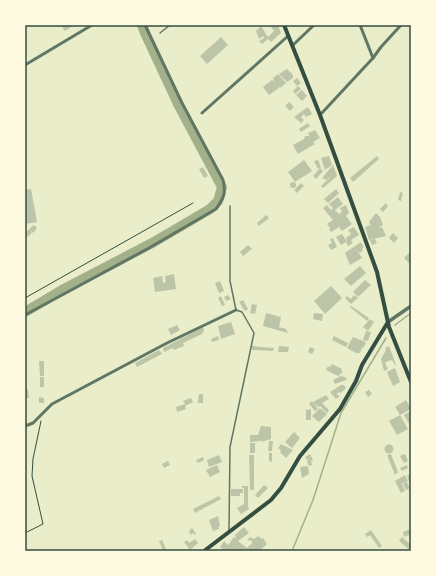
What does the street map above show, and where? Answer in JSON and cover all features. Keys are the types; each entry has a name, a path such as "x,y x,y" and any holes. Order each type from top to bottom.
{"main road":[{"path":"284,25 320,115 377,272 389,327 411,382"},
{"path":"204,551 271,500 281,488 300,456 340,409 356,381 362,364 388,322"}],"street":[{"path":"25,65 92,25"},
{"path":"25,315 150,248 216,209 224,199 225,191 223,180 182,103 146,25"},
{"path":"292,46 314,25"},
{"path":"360,25 374,58"},
{"path":"320,115 374,58 381,47 401,25"},
{"path":"202,113 288,36"},
{"path":"388,322 411,306"},
{"path":"25,426 33,423 52,404 111,372 236,310"}],"lane":[{"path":"160,33 170,25"},
{"path":"230,206 230,281 236,310 242,312 254,333 230,446 228,525 230,532"}],"path":[{"path":"25,298 193,203"},
{"path":"25,532 43,524 32,472 33,459 44,413"}],"building":[{"path":"61,25 74,25 65,31"},
{"path":"270,25 278,25 281,33 271,42 268,39 262,44 259,41 264,38 263,36 259,39 256,31 261,26 268,37 274,31"},
{"path":"221,37 228,45 207,64 200,56"},
{"path":"287,69 293,75 293,78 287,82 279,74"},
{"path":"278,74 286,83 280,88 278,85 279,88 269,95 263,87 272,80 275,82 273,78"},
{"path":"297,78 301,83 297,86 293,81"},
{"path":"298,86 301,89 295,94 293,91"},
{"path":"302,90 307,96 302,101 296,95"},
{"path":"289,102 294,107 290,111 285,106"},
{"path":"308,107 312,114 306,117 304,114 301,117 304,120 301,123 294,117"},
{"path":"308,123 310,126 301,132 299,129"},
{"path":"315,130 320,138 313,142 315,144 298,154 293,145 304,139 305,136 309,136 308,133"},
{"path":"329,156 332,165 325,170 321,158"},
{"path":"377,156 379,159 353,182 350,178"},
{"path":"304,160 312,171 295,182 288,172"},
{"path":"318,160 321,167 318,169 314,161"},
{"path":"333,165 337,176 323,188 321,186 331,176 326,180 322,178"},
{"path":"203,167 208,176 204,178 199,169"},
{"path":"320,168 323,171 316,179 313,176"},
{"path":"293,182 296,185 293,188 290,185"},
{"path":"301,183 304,186 297,193 294,190"},
{"path":"31,189 37,222 25,224 25,190"},
{"path":"336,189 339,193 328,203 324,199"},
{"path":"400,192 403,193 401,201 398,200"},
{"path":"338,197 343,204 335,210 339,214 342,212 340,208 346,205 349,213 346,216 352,224 342,231 339,227 331,232 327,224 333,220 323,208 327,205 331,210 333,208 329,204"},
{"path":"386,203 388,206 383,212 380,209"},
{"path":"376,213 380,217 383,225 378,228 382,227 386,236 369,240 365,227 370,225 375,236 369,222"},
{"path":"266,215 269,218 259,226 257,223"},
{"path":"34,225 37,228 33,233 29,229"},
{"path":"354,227 359,235 351,240 353,243 348,246 346,242 341,245 336,237 342,234 347,242 346,238 351,234 348,230"},
{"path":"29,229 32,233 25,239 25,233"},
{"path":"393,233 398,238 394,243 389,238"},
{"path":"333,238 337,247 331,250 328,245 332,243 330,239"},
{"path":"375,239 377,243 372,245 370,240"},
{"path":"361,242 364,247 362,248 363,250 360,253 357,250 362,258 350,265 345,253"},
{"path":"248,245 252,249 243,256 240,252"},
{"path":"411,251 411,265 404,258"},
{"path":"360,266 366,273 351,286 344,279"},
{"path":"174,274 176,289 155,292 153,278 162,276 163,283 166,282 165,276"},
{"path":"365,280 371,285 358,297 353,292"},
{"path":"220,281 224,291 219,293 215,283"},
{"path":"331,286 342,298 325,314 314,301"},
{"path":"228,295 231,299 226,301 224,297"},
{"path":"354,295 358,298 351,304 345,298 347,296 351,299"},
{"path":"221,296 225,305 222,306 218,298"},
{"path":"243,300 248,309 245,311 239,302"},
{"path":"252,304 257,305 255,314 250,313"},
{"path":"351,306 369,318 367,321 350,307"},
{"path":"266,313 281,317 279,327 286,329 288,333 263,326"},
{"path":"314,313 323,314 322,321 313,319"},
{"path":"370,319 374,322 368,331 363,327"},
{"path":"231,322 235,334 221,339 218,326"},
{"path":"177,325 180,330 171,335 168,329"},
{"path":"203,327 204,330 202,334 183,343 184,346 174,350 173,348 164,352 163,348"},
{"path":"366,331 371,332 368,341 363,340"},
{"path":"218,336 219,340 212,342 211,339"},
{"path":"334,336 348,343 346,347 332,340"},
{"path":"353,337 366,342 364,347 361,348 360,353 356,353 347,348"},
{"path":"252,346 274,348 273,351 252,350"},
{"path":"279,346 289,347 288,352 278,352"},
{"path":"389,346 396,365 392,360 388,361 385,363 388,369 384,371 381,359 386,350 385,348"},
{"path":"310,347 315,349 312,354 308,352"},
{"path":"159,350 162,354 137,367 135,363"},
{"path":"39,361 44,361 44,376 40,376"},
{"path":"332,364 342,369 341,371 343,372 338,376 326,370 328,366 330,367"},
{"path":"395,368 400,382 393,386 387,372"},
{"path":"341,376 347,378 346,380 335,384 333,380"},
{"path":"40,377 44,377 44,387 40,387"},
{"path":"341,385 344,385 346,388 341,393 336,394 340,396 336,399 330,392"},
{"path":"25,389 28,389 29,398 25,398"},
{"path":"369,390 372,394 368,397 365,392"},
{"path":"199,394 203,394 203,403 198,403"},
{"path":"326,395 329,399 322,403 329,410 327,413 313,402"},
{"path":"39,397 44,398 44,403 39,403"},
{"path":"191,398 193,402 185,406 186,409 177,412 176,407 185,404 183,401"},
{"path":"406,400 411,409 400,415 395,407"},
{"path":"312,401 318,409 315,411 309,404"},
{"path":"320,408 327,414 319,422 312,416"},
{"path":"311,409 311,420 306,420 306,410"},
{"path":"411,411 411,427 404,415"},
{"path":"400,415 408,429 397,435 389,421"},
{"path":"261,426 271,427 271,439 261,442 260,439 260,441 250,442 250,435 258,435"},
{"path":"294,432 300,438 292,448 285,442"},
{"path":"269,441 273,441 272,451 268,451"},
{"path":"250,443 255,443 255,453 250,453"},
{"path":"281,444 293,450 286,458 278,448"},
{"path":"387,445 391,445 393,449 391,453 387,453 385,451 385,447"},
{"path":"269,453 272,453 272,462 269,461"},
{"path":"310,454 313,460 311,461 312,465 309,466 307,461 310,459 307,460 305,457"},
{"path":"391,454 398,472 395,475 387,455"},
{"path":"405,454 408,461 404,463 400,456"},
{"path":"219,455 222,462 209,467 207,460"},
{"path":"249,455 254,455 254,490 250,490"},
{"path":"203,457 204,460 198,463 196,460"},
{"path":"168,461 170,465 164,468 162,464"},
{"path":"217,465 220,472 210,477 206,470"},
{"path":"407,465 408,468 402,471 400,468"},
{"path":"308,466 309,474 302,478 300,467"},
{"path":"411,474 411,487 407,476"},
{"path":"405,475 408,481 402,484 405,491 401,493 395,481"},
{"path":"407,482 410,488 406,490 403,484"},
{"path":"264,485 268,488 258,498 255,495"},
{"path":"242,486 248,486 249,509 241,514 237,508 244,504 244,488 242,488"},
{"path":"231,489 243,489 243,493 240,493 240,496 231,496"},
{"path":"219,496 221,499 195,513 193,509"},
{"path":"218,516 220,526 218,527 219,529 213,531 209,520"},
{"path":"244,527 249,533 238,541 247,548 251,544 252,545 252,541 247,540 250,537 254,539 258,536 262,539 263,538 267,544 259,551 224,551 220,547 224,541 228,545 234,537 236,539 235,535"},
{"path":"192,528 196,534 195,535 193,533 191,535 189,531"},
{"path":"411,529 411,534 404,537 403,532"},
{"path":"371,530 382,546 379,548 370,535 367,537 365,534"},
{"path":"402,537 411,545 411,551 399,541"},
{"path":"195,539 198,543 190,550 184,542 187,540 189,543"},
{"path":"162,540 167,551 163,551 159,541"}],"waterway":[{"path":"25,312 62,290 154,242 210,209 218,201 222,187 178,104 142,25"},
{"path":"395,325 411,313"},
{"path":"292,551 313,500 341,413 386,338"}]}
